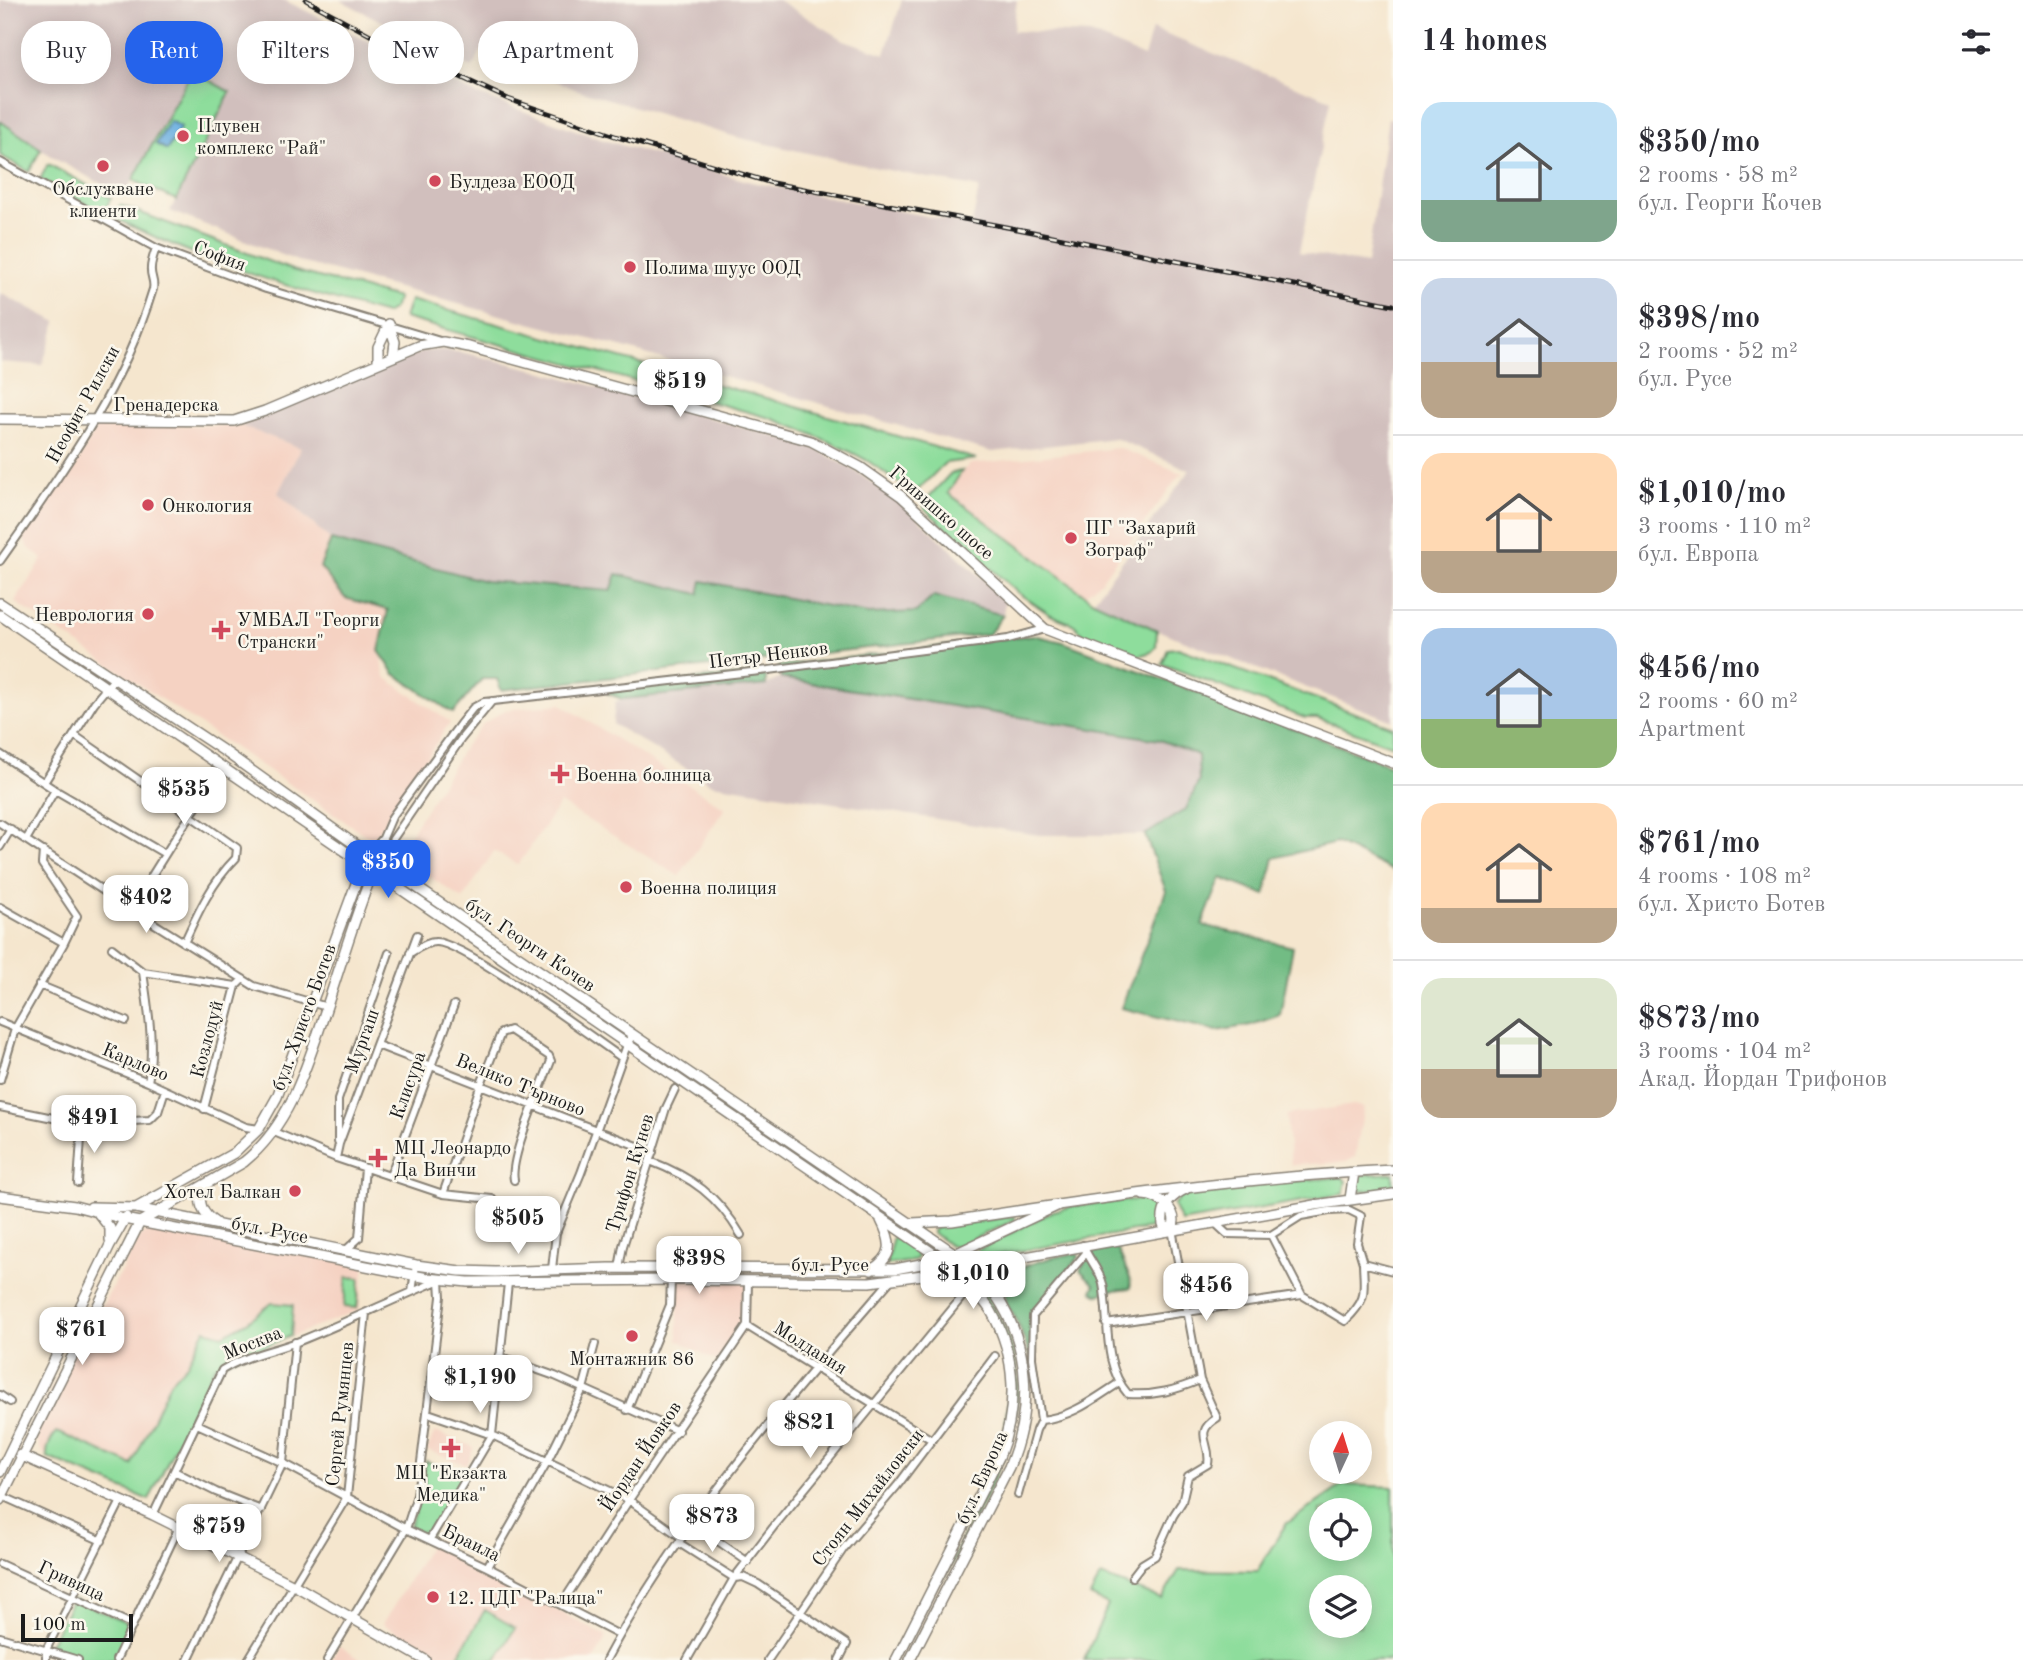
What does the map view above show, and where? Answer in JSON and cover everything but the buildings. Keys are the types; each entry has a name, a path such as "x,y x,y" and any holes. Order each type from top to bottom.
{"main road":[{"path":"389,324 395,342 393,357"},
{"path":"378,363 378,347 389,324"},
{"name":"Гренадерска","path":"0,419 234,421 265,411 419,346 443,342"},
{"name":"Гривишко шосе","path":"443,342 469,346 811,441 860,467 901,496 1045,629 1393,763"},
{"name":"бул. Георги Кочев","path":"0,603 373,871 956,1269"},
{"name":"бул. Георги Кочев","path":"0,615 227,753 369,855 973,1266"},
{"name":"бул. Христо Ботев","path":"0,1472 5,1449 124,1219 136,1208 234,1153 259,1129 277,1097 363,864 369,855"},
{"name":"бул. Христо Ботев","path":"140,1222 244,1162 274,1132 311,1056 378,861"},
{"name":"бул. Русе","path":"910,1223 952,1221 1204,1185 1393,1170"},
{"path":"1350,1199 1354,1172"},
{"path":"1172,1229 1163,1223 1166,1205 1181,1191 1204,1185"},
{"path":"202,1186 200,1206 207,1217 223,1227"},
{"name":"бул. Русе","path":"136,1208 346,1250 440,1280 508,1283 671,1280 890,1281 1029,1255 1085,1249 1172,1229 1393,1194"},
{"path":"1125,1195 1151,1196 1166,1205"},
{"path":"0,1196 75,1206 136,1208"},
{"name":"бул. Русе","path":"124,1219 415,1270 870,1270 895,1269 942,1260 1059,1205"},
{"path":"75,1206 124,1219"},
{"path":"97,1212 110,1228 110,1245"},
{"path":"870,1270 883,1262 889,1248 889,1235 881,1218"},
{"path":"1,1498 20,1455 140,1222"},
{"path":"1000,1301 1007,1270 1016,1261 1029,1255"},
{"name":"бул. Европа","path":"910,1660 1009,1467 1021,1429 1025,1397 1022,1362 1014,1331 1000,1301 973,1266"},
{"name":"бул. Европа","path":"896,1660 999,1457 1010,1422 1012,1387 1005,1345 991,1311 956,1269"},
{"path":"20,1455 237,1556 294,1585 425,1660"}],"street":[{"name":"София","path":"0,162 156,248 266,289 443,342"},
{"name":"Неофит Рилски","path":"0,561 62,474 126,364 154,285 150,271 156,248"},
{"name":"Петър Ненков","path":"369,855 383,838 392,817 473,708 492,701 769,670 1008,639 1045,629"},
{"path":"45,781 94,703 111,683"},
{"path":"378,861 461,739 492,701"},
{"path":"74,735 237,848 236,858 225,869 200,907 184,943"},
{"path":"0,754 55,790 165,854"},
{"path":"131,909 212,785"},
{"path":"26,840 55,790"},
{"path":"0,822 254,986 327,1007"},
{"path":"0,847 10,830"},
{"path":"0,1080 15,1029 65,943 77,916 46,872 42,864 43,851"},
{"path":"0,907 65,943"},
{"name":"Мургаш","path":"336,1158 417,935"},
{"path":"410,953 433,941 449,944 510,981 622,1058"},
{"path":"112,948 143,972 236,986"},
{"path":"339,1144 338,1100 389,953"},
{"path":"143,972 152,1057 148,1082"},
{"name":"Козлодуй","path":"204,1109 236,986 243,979"},
{"path":"39,985 126,1021"},
{"path":"566,1002 574,1025"},
{"name":"Клисура","path":"390,1177 454,1005"},
{"name":"Карлово","path":"0,1022 148,1082 246,1127 259,1129"},
{"path":"443,1194 501,1032 510,1030 549,1056 551,1061 532,1105 514,1166 514,1180"},
{"path":"552,1269 556,1233 582,1173 595,1130 633,1034"},
{"name":"Велико Търново","path":"377,1045 653,1152"},
{"name":"Трифон Кунев","path":"619,1268 623,1246 666,1108 675,1089"},
{"path":"0,1107 82,1124 150,1120 158,1112 165,1090"},
{"path":"78,1183 82,1124"},
{"path":"274,1132 336,1158 443,1194 492,1199"},
{"path":"650,1161 688,1178 707,1192 722,1206 741,1235"},
{"path":"346,1250 359,1238 365,1168"},
{"path":"1214,1222 1227,1234 1271,1235 1301,1216 1349,1210 1361,1216 1357,1243 1363,1263 1364,1291 1361,1305 1345,1321 1302,1295 1271,1235"},
{"path":"1132,1577 1142,1564 1155,1556 1182,1502 1188,1476 1208,1464 1210,1459 1204,1432 1208,1423 1217,1418 1200,1380 1172,1229"},
{"path":"1018,1495 1041,1420 1032,1358 1033,1316 1085,1249 1102,1282 1110,1350 1119,1383 1129,1394 1146,1395 1164,1393 1200,1380"},
{"path":"1363,1263 1393,1270"},
{"path":"412,1292 415,1270"},
{"path":"327,1660 405,1529 416,1496 441,1297 440,1280"},
{"name":"Москва","path":"153,1515 222,1370 366,1313 440,1280"},
{"path":"627,1410 670,1305 671,1280"},
{"path":"606,1660 619,1635 692,1523 816,1367 890,1281"},
{"name":"Молдавия","path":"748,1282 747,1326 932,1440"},
{"path":"430,1539 492,1435 508,1283"},
{"path":"687,1660 734,1578 872,1404 971,1286"},
{"path":"1106,1324 1302,1295"},
{"name":"Сергей Румянцев","path":"248,1660 347,1497 366,1313"},
{"name":"Йордан Йовков","path":"561,1605 747,1326"},
{"path":"187,1660 283,1463 295,1342"},
{"path":"487,1567 547,1462 583,1389 595,1344"},
{"path":"499,1356 678,1431"},
{"name":"Стоян Михайловски","path":"768,1660 844,1548 897,1486 995,1356"},
{"path":"1041,1420 1069,1414 1119,1383"},
{"path":"0,1395 10,1402"},
{"path":"428,1412 492,1435 629,1500 734,1578 743,1577 758,1584 847,1644 839,1660"},
{"name":"Браила","path":"197,1424 283,1463 405,1529 487,1567 619,1635"},
{"path":"5,1449 20,1455"},
{"path":"174,1471 261,1510"},
{"path":"1,1498 102,1541"},
{"path":"46,1660 46,1650 121,1501"},
{"path":"692,1523 748,1562"},
{"path":"116,1660 178,1527"},
{"name":"Гривица","path":"0,1564 131,1625"},
{"path":"0,1637 78,1660"}],"shaded area":[{"path":"0,0 284,0 327,21 237,21 237,84 354,84 354,34 368,41 368,84 455,84 600,139 751,182 972,225 979,188 736,137 563,84 638,84 638,21 478,21 478,57 472,68 464,64 464,21 381,21 340,0 778,0 844,40 885,54 902,0 1017,0 1013,31 1090,34 1144,57 1152,29 1331,100 1299,252 1367,264 1388,118 1393,119 1393,721 1157,630 1093,601 1190,470 1115,438 992,452 624,348 300,262 170,211 230,92 215,84 223,84 223,21 125,21 125,84 185,84 124,196 59,161 0,121"},
{"path":"0,293 57,322 42,365 0,362"},
{"path":"442,350 536,370 810,446 854,470 908,509 1005,600 1003,615 934,596 916,612 868,614 702,582 699,594 617,574 612,591 485,581 331,540 278,493 301,448 241,426 424,351"},
{"name":"УМБАЛ \"Георги Странски\"","path":"98,425 241,426 301,448 278,493 331,540 320,567 388,609 379,651 385,677 450,722 373,840 15,602 43,559 29,548 22,537 74,468"},
{"name":"ПГ \"Захарий Зограф\"","path":"1119,448 1184,474 1179,476 1100,582 1085,594 948,493 962,471 971,464"},
{"path":"781,678 1160,740 1198,755 1199,781 1186,809 1145,835 1039,835 712,784 613,724 615,703 622,699 766,685"},
{"name":"Военна болница","path":"561,704 725,808 679,876 560,803 518,865 494,851 463,899 397,855 465,746 483,724 505,710"},
{"path":"1354,1105 1364,1108 1355,1157 1346,1162 1291,1165 1286,1115"},
{"path":"153,1226 365,1265 359,1310 215,1366 149,1500 47,1457 39,1447 35,1424 80,1330 89,1330 140,1237"},
{"path":"678,1280 748,1282 747,1326 721,1364 678,1340"},
{"name":"МЦ \"Екзакта Медика\"","path":"435,1432 474,1447 466,1465 427,1450"},
{"path":"431,1543 607,1637 594,1660 442,1660 383,1624"},
{"path":"339,1646 362,1660 331,1660"}],"green space":[{"name":"Плувен комплекс \"Рай\"","path":"185,84 216,84 230,92 176,200 133,180"},
{"path":"0,121 41,149 29,172 0,155"},
{"path":"48,164 111,198 103,213 40,179"},
{"path":"120,205 292,270 398,298 394,308 386,314 247,273 179,247 113,217"},
{"path":"410,300 976,459 945,463 917,491 843,448 770,418 404,318"},
{"path":"962,471 948,493 1093,601 1157,630 1156,647 1151,652 1138,656 1086,636 1073,624 1051,615 1018,593 925,509 923,503 951,473"},
{"path":"331,540 485,581 611,591 617,574 699,594 702,581 868,614 916,612 934,596 1003,615 989,634 501,690 497,679 482,679 453,713 395,674 379,651 388,610 345,598 320,567"},
{"path":"1033,635 1063,642 1393,766 1393,871 1336,843 1274,858 1265,895 1221,878 1202,925 1293,947 1280,1015 1251,1025 1217,1031 1121,1008 1166,891 1145,835 1186,809 1199,781 1198,755 1160,740 781,678 778,666"},
{"path":"1178,648 1393,727 1393,746 1317,718 1305,718 1162,664 1168,649"},
{"path":"766,672 766,685 622,699 607,693 607,688"},
{"path":"1393,1173 1393,1189 1356,1189 1359,1175"},
{"path":"1342,1177 1346,1181 1343,1194 1181,1222 1173,1205 1187,1194 1246,1185"},
{"path":"1144,1199 1160,1204 1157,1227 971,1258 974,1252 1053,1211 1073,1206"},
{"path":"1015,1216 1015,1220 958,1246 950,1246 932,1232 937,1227"},
{"path":"893,1236 916,1251 917,1258 886,1265"},
{"path":"1117,1248 1130,1278 1131,1288 1107,1291 1099,1295 1092,1291 1095,1285 1080,1270 1091,1252"},
{"path":"1078,1254 1079,1257 1032,1312 1030,1357 1007,1303 1006,1288 1010,1278 1027,1265"},
{"path":"347,1277 360,1278 357,1308 344,1307"},
{"path":"970,1280 979,1286 990,1301 1011,1343 1017,1369 1018,1395 1008,1445 998,1470 956,1558 943,1579 1002,1455 1012,1361"},
{"path":"272,1303 293,1305 291,1336 215,1366 149,1500 47,1457 49,1443 57,1432 132,1465 170,1382 187,1364 205,1330 223,1335 247,1322"},
{"path":"426,1461 463,1477 429,1536 409,1528 420,1495"},
{"path":"1343,1485 1393,1487 1393,1660 1084,1660 1108,1605 1090,1596 1101,1576 1162,1599 1179,1570 1257,1571 1286,1524 1309,1508 1309,1561 1372,1561 1372,1498 1324,1498"},
{"path":"73,1599 131,1624 116,1660 78,1660 46,1650"},
{"path":"485,1610 515,1628 496,1660 470,1660 459,1654"}],"water":[{"path":"170,121 181,127 167,150 156,144"}],"railway":[{"path":"306,0 374,37 508,99 618,137 772,183 1033,232 1393,305"}],"place":[{"name":"Плувен комплекс \"Рай\"","path":"183,136"},
{"name":"Обслужване клиенти","path":"103,166"},
{"name":"Булдеза ЕООД","path":"435,181"},
{"name":"Полима шуус ООД","path":"630,267"},
{"name":"Онкология","path":"148,505"},
{"name":"ПГ \"Захарий Зограф\"","path":"1071,538"},
{"name":"Неврология","path":"148,614"},
{"name":"УМБАЛ \"Георги Странски\"","path":"221,630"},
{"name":"Военна болница","path":"560,774"},
{"name":"Военна полиция","path":"626,887"},
{"name":"МЦ Леонардо Да Винчи","path":"378,1158"},
{"name":"Хотел Балкан","path":"295,1191"},
{"name":"Монтажник 86","path":"632,1336"},
{"name":"МЦ \"Екзакта Медика\"","path":"451,1448"},
{"name":"12. ЦДГ \"Ралица\"","path":"433,1597"}]}
